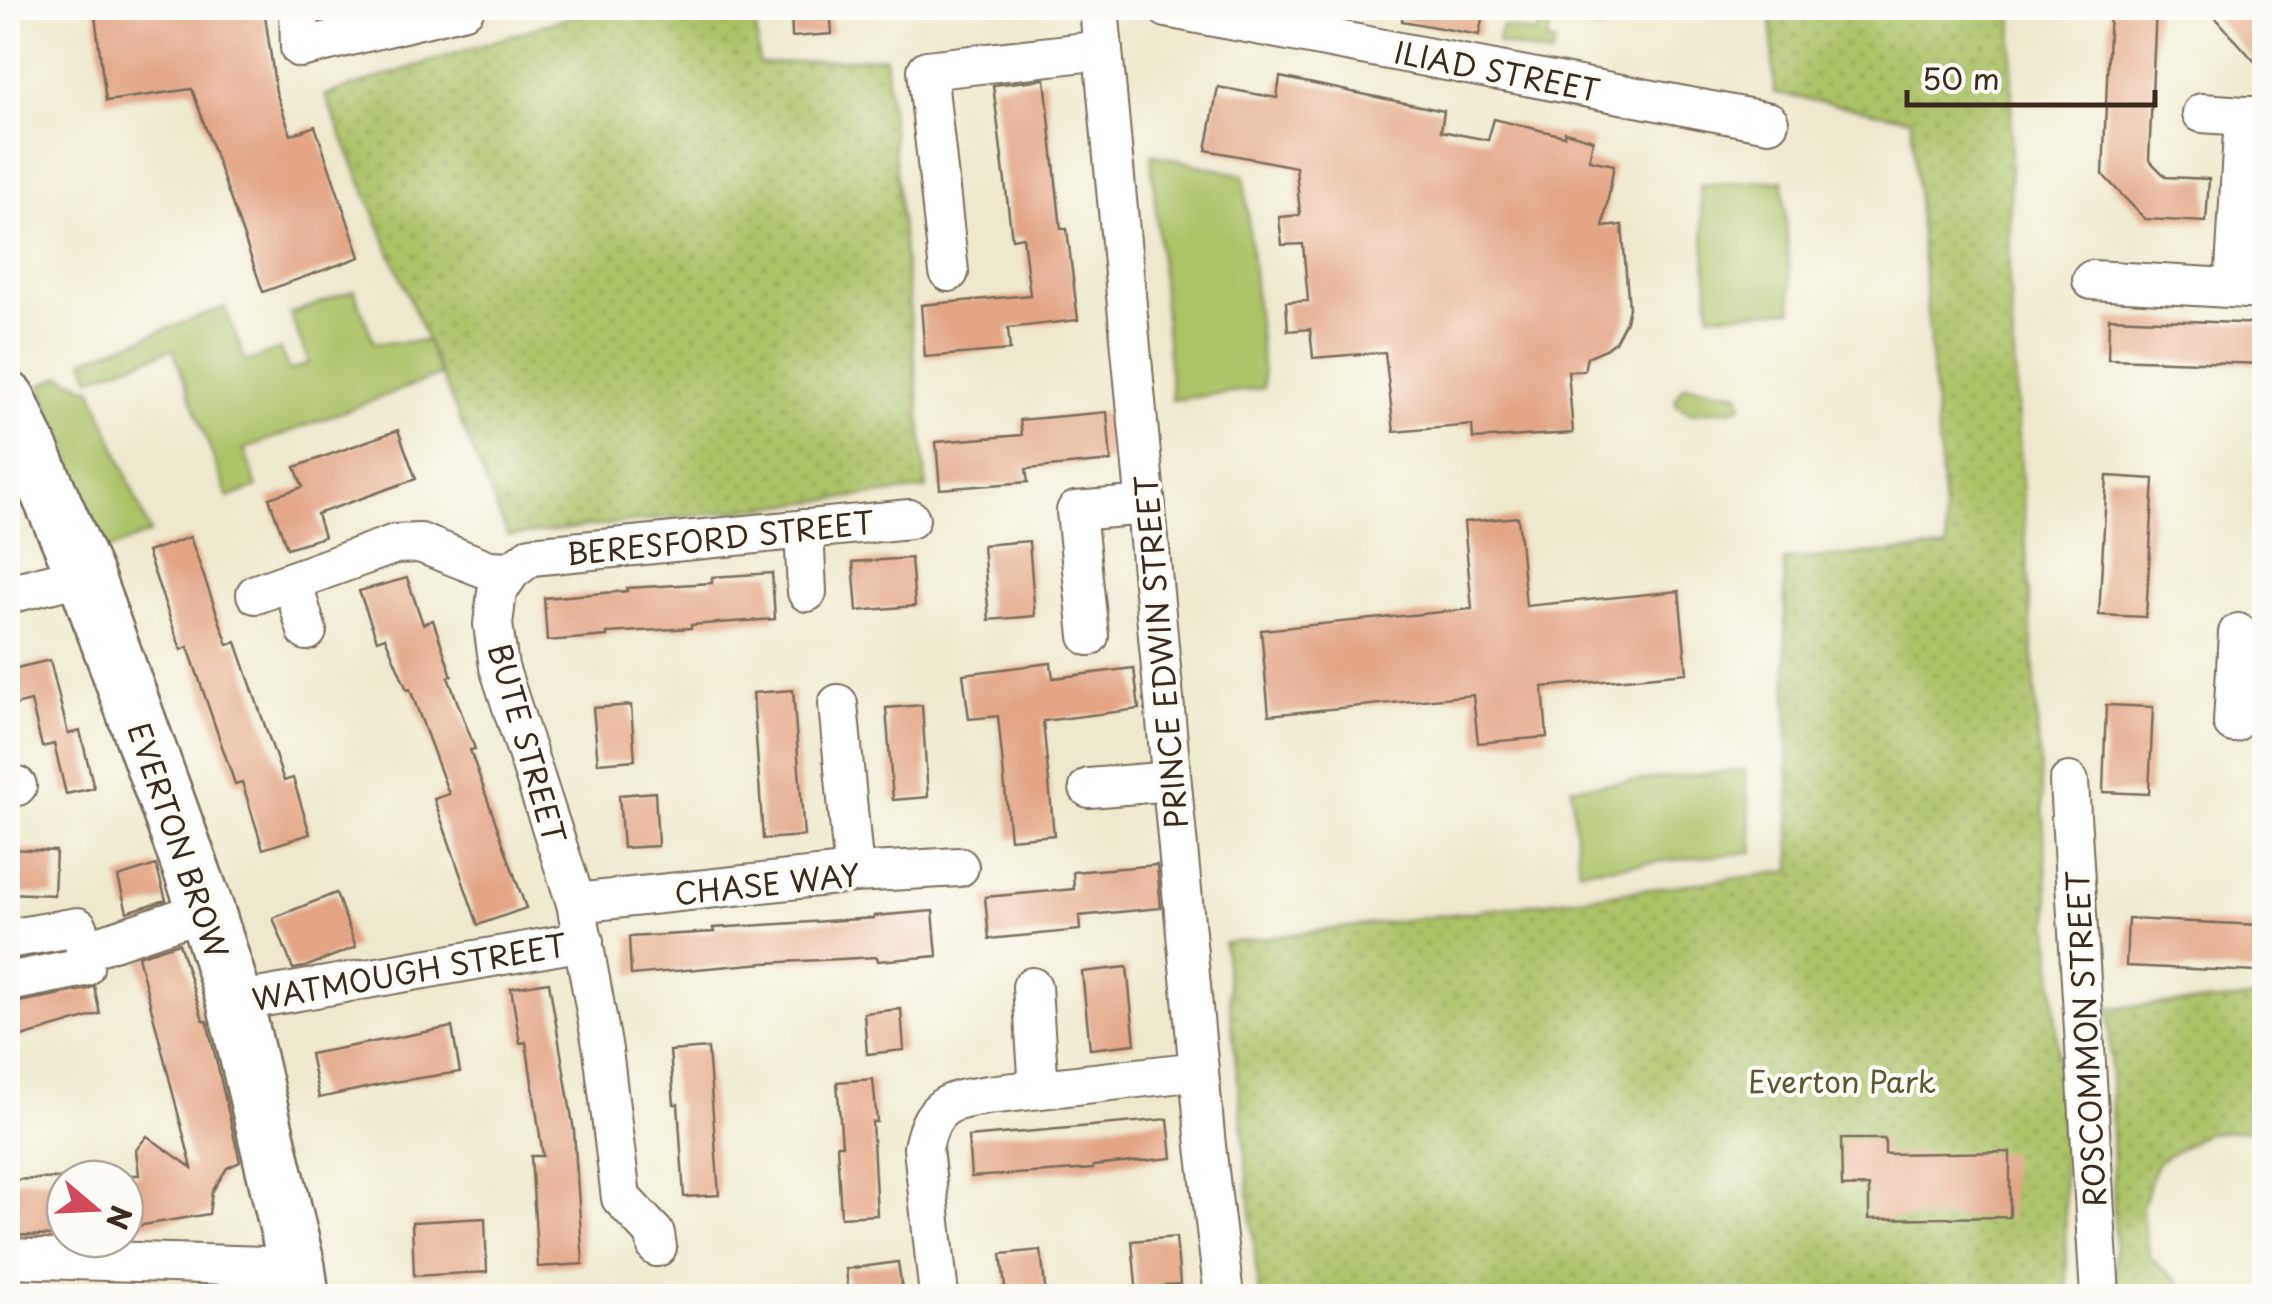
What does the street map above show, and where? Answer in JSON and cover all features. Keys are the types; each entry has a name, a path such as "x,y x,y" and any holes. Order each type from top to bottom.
{"street":[{"path":"298,8 300,48 466,8"},
{"name":"PRINCE EDWIN STREET","path":"1099,8 1199,1071 1224,1296"},
{"name":"ILIAD STREET","path":"1167,8 1768,122"},
{"path":"948,272 927,70 1104,50"},
{"path":"2092,280 2249,289 2254,116 2202,113"},
{"name":"EVERTON BROW","path":"8,400 85,575 206,910 234,1002 299,1282"},
{"path":"1090,636 1076,511 1146,504"},
{"name":"BERESFORD STREET","path":"256,594 394,544 420,543 489,570 521,563 910,519"},
{"path":"804,529 808,592"},
{"name":"BUTE STREET","path":"521,563 497,592 493,624 500,666 576,902 603,1050 621,1198 655,1234 657,1247"},
{"path":"8,594 85,575"},
{"path":"292,581 307,631"},
{"path":"2233,723 2250,683 2238,633"},
{"path":"838,704 854,873"},
{"path":"1089,788 1171,780"},
{"name":"ROSCOMMON STREET","path":"2070,782 2100,1296"},
{"name":"CHASE WAY","path":"576,902 854,873 959,867"},
{"path":"86,950 206,910"},
{"path":"8,940 78,927 86,950 84,967 8,982"},
{"name":"WATMOUGH STREET","path":"234,1002 584,940"},
{"path":"1032,987 1039,1090"},
{"path":"939,1296 923,1148 927,1130 947,1104 962,1099 1199,1071"},
{"path":"8,1258 299,1282"}],"green space":[{"path":"597,8 755,8 759,64 885,57 927,489 508,536 325,95"},
{"path":"1543,8 1569,8 1606,16 1603,30 1553,19 1547,41 1555,43 1551,56 1497,43 1502,26 1537,34"},
{"name":"Everton Park","path":"1771,8 2013,8 2009,276 2061,1100 2068,1296 1259,1296 1224,943 1791,871 1784,560 1947,548 1911,119 1774,93"},
{"path":"1151,154 1244,175 1264,388 1172,400"},
{"path":"1783,180 1792,310 1710,315 1700,185"},
{"path":"354,290 374,343 427,341 440,375 244,449 257,487 228,498 173,349 91,378 84,360 225,307 246,362 280,349 289,371 309,363 290,314"},
{"path":"62,376 92,389 150,533 106,551 40,385"},
{"path":"1683,386 1739,393 1742,405 1690,413 1675,401"},
{"path":"1745,770 1753,852 1579,870 1571,787"},
{"path":"2264,998 2260,1130 2206,1133 2157,1163 2141,1209 2150,1258 2179,1282 2185,1296 2116,1296 2109,1008"}],"building":[{"path":"94,8 264,8 276,92 291,135 315,126 360,257 263,292 192,89 106,101"},
{"path":"791,8 830,8 832,34 792,37"},
{"path":"1403,8 1484,8 1479,35 1402,21"},
{"path":"2110,8 2156,8 2149,160 2166,177 2209,179 2206,222 2145,219 2103,175"},
{"path":"2207,8 2264,8 2264,72"},
{"path":"1280,77 1444,111 1441,131 1488,140 1494,119 1564,136 1565,132 1593,140 1589,160 1614,165 1603,227 1622,225 1629,308 1615,342 1587,357 1584,371 1568,371 1573,433 1473,439 1472,425 1394,432 1385,352 1313,358 1310,329 1288,331 1286,302 1308,301 1303,244 1282,245 1279,217 1300,215 1296,167 1206,150 1218,87 1277,98"},
{"path":"1045,79 1061,229 1067,229 1078,320 1008,328 1010,350 925,357 921,305 1030,295 1023,237 1012,239 993,85"},
{"path":"2109,318 2264,324 2264,364 2108,359"},
{"path":"1107,412 1111,461 1026,469 1028,482 940,489 936,442 1022,435 1020,420"},
{"path":"398,430 416,479 317,514 324,537 287,548 269,498 303,487 295,467"},
{"path":"2107,476 2154,479 2146,617 2099,615"},
{"path":"1518,517 1526,606 1679,591 1687,673 1543,687 1547,737 1478,743 1473,695 1269,715 1261,630 1472,609 1464,522"},
{"path":"190,537 228,645 236,642 284,781 293,778 310,834 263,849 242,782 235,784 188,647 181,650 147,552"},
{"path":"1029,541 1035,616 989,620 983,545"},
{"path":"911,558 915,606 857,611 853,562"},
{"path":"772,573 775,619 547,641 544,598 712,583 712,577"},
{"path":"407,578 423,624 433,620 452,676 448,677 475,749 470,750 526,908 478,925 434,799 449,794 410,689 407,690 385,637 377,640 359,591"},
{"path":"50,660 68,734 80,731 94,788 66,794 54,744 42,747 31,701 8,707 8,670"},
{"path":"1051,663 1053,678 1134,668 1139,709 1043,721 1054,835 1010,839 998,716 969,719 963,674"},
{"path":"793,690 804,836 763,839 753,693"},
{"path":"631,705 635,760 598,763 593,708"},
{"path":"922,705 928,797 893,800 886,708"},
{"path":"2106,705 2153,707 2149,794 2103,792"},
{"path":"655,792 658,846 623,848 619,795"},
{"path":"8,849 56,851 54,895 8,893"},
{"path":"156,865 166,900 127,912 118,877"},
{"path":"1157,865 1161,908 1079,916 1080,930 989,939 985,897 1074,889 1073,872"},
{"path":"336,893 356,947 293,969 273,918"},
{"path":"933,911 937,956 764,963 631,975 629,937"},
{"path":"2128,919 2260,925 2257,972 2126,966"},
{"path":"179,943 203,1020 207,1021 240,1162 227,1168 212,1192 209,1214 145,1225 145,1159 137,1159 136,1150 147,1136 192,1168 138,956"},
{"path":"1127,967 1135,1044 1090,1049 1082,972"},
{"path":"549,982 574,1131 583,1264 538,1267 531,1156 543,1156 526,1042 520,1043 511,988"},
{"path":"94,986 100,1014 8,1041 8,1004"},
{"path":"901,1009 904,1050 867,1054 864,1013"},
{"path":"452,1027 460,1072 319,1098 310,1054"},
{"path":"708,1048 719,1195 684,1197 670,1051"},
{"path":"873,1079 877,1215 841,1217 837,1145 842,1145 837,1082"},
{"path":"1168,1119 1172,1158 1093,1169 971,1177 968,1137"},
{"path":"1841,1139 1885,1139 1885,1154 2010,1152 2010,1217 1869,1219 1869,1186 1842,1187"},
{"path":"45,1179 45,1236 8,1235 8,1180"},
{"path":"485,1218 487,1272 414,1276 412,1222"},
{"path":"1176,1237 1180,1284 1165,1285 1166,1296 1137,1296 1132,1241"},
{"path":"1041,1250 1046,1296 1006,1296 1001,1254"},
{"path":"898,1262 903,1296 849,1296 846,1269"}]}
